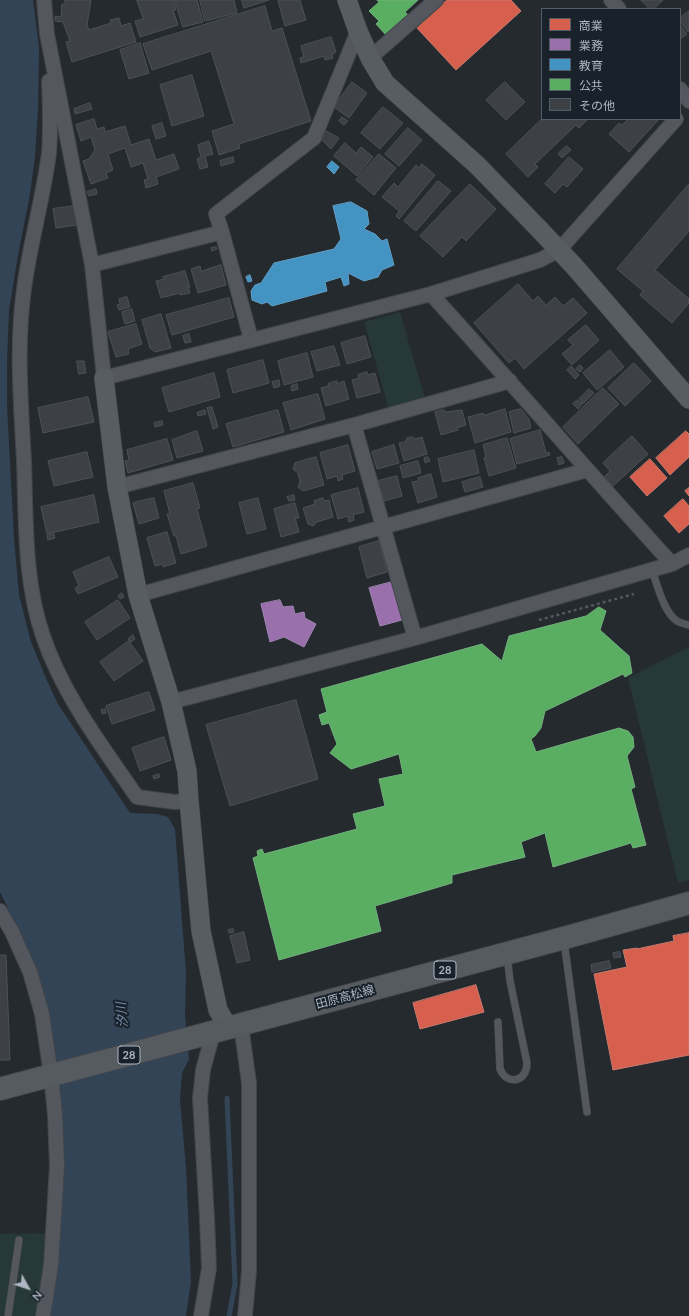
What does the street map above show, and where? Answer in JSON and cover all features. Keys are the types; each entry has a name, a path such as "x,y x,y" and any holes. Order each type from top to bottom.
{"main road":[{"name":"田原高松線","path":"0,1089 507,954 689,903"}],"street":[{"path":"44,0 47,34 50,116 49,152 44,186 23,292 20,362 26,530 30,578 42,635 62,680 92,732 137,797 175,802 189,801"},
{"path":"347,0 358,31 370,58 385,83 476,165 559,250 689,399"},
{"path":"370,58 436,0"},
{"path":"611,0 618,8"},
{"path":"251,339 216,214 314,138 358,31"},
{"path":"47,34 92,265 117,488 138,595 171,702 187,771 201,931 221,1030 249,1083 249,1270 245,1316"},
{"path":"681,91 689,101"},
{"path":"681,113 689,104"},
{"path":"104,378 431,294 540,260 559,250 675,120"},
{"path":"92,265 222,232"},
{"path":"431,294 672,564"},
{"path":"117,488 354,425 510,381"},
{"path":"354,425 415,638"},
{"path":"138,595 587,470"},
{"path":"171,702 415,638 652,570 672,564 689,556"},
{"path":"0,911 12,932 30,972 42,1014 54,1074 57,1166 51,1265 43,1316"},
{"path":"201,1316 209,1268 200,1098 203,1070 221,1030"}],"lane":[{"path":"652,570 671,616 678,622 689,625"},
{"path":"564,938 587,1112"},
{"path":"498,1022 501,1073 506,1078 511,1080 518,1079 524,1075 527,1070 527,1063 510,981 507,954"},
{"path":"8,1316 19,1240"}],"path":[{"path":"535,621 634,594"}],"shaded area":[{"path":"400,312 425,399 389,409 364,322"},
{"path":"689,647 689,880 678,883 628,678"},
{"path":"48,1233 45,1265 37,1316 0,1316 0,1234"}],"water":[{"name":"汐川","path":"0,0 33,0 39,48 38,110 35,156 30,194 9,310 7,361 7,407 14,538 19,595 31,642 58,704 130,813 157,814 168,817 175,829 186,973 185,1015 189,1059 182,1073 180,1100 186,1168 191,1282 186,1316 49,1316 63,1154 63,1130 55,1048 41,985 25,942 0,892"}],"building: 商業":[{"path":"447,0 511,0 521,11 456,70 417,28"},
{"path":"686,431 689,434 689,457 670,475 656,458"},
{"path":"650,459 667,478 647,496 630,477"},
{"path":"689,488 689,496 685,491"},
{"path":"683,499 689,506 689,524 679,533 664,516"},
{"path":"689,933 689,1055 613,1070 594,974 627,967 623,950 637,949 674,941 673,936"},
{"path":"476,985 484,1012 420,1029 413,1003"}],"building: 業務":[{"path":"392,582 402,620 380,626 369,588"},
{"path":"280,600 283,607 293,606 295,614 304,612 305,618 316,624 304,647 284,637 270,642 261,604"}],"building: 教育":[{"path":"332,161 339,167 334,174 327,167"},
{"path":"351,202 367,211 369,224 364,229 375,234 382,241 387,239 394,265 382,270 378,277 364,281 348,273 349,284 344,286 341,277 325,282 327,291 272,306 267,302 262,304 252,300 251,291 255,285 261,283 274,263 334,249 341,239 333,206"},
{"path":"250,275 252,281 248,282 246,277"}],"building: 公共":[{"path":"377,0 418,0 405,12 408,15 386,35 376,24 379,21 369,11 379,2"},
{"path":"599,607 606,611 600,630 629,656 632,673 625,677 623,674 545,711 541,728 531,739 536,752 619,728 628,731 633,737 634,747 627,756 635,787 631,789 646,845 633,848 631,843 553,867 545,833 521,842 525,857 452,875 452,883 375,906 381,931 279,960 253,858 258,856 257,851 262,849 264,854 357,829 353,814 385,806 379,779 403,774 399,754 351,769 330,753 337,744 329,723 322,725 319,715 327,712 321,689 482,644 502,661 509,636 586,616"}],"building: その他":[{"path":"65,0 91,0 87,25 89,30 111,23 110,20 119,18 121,26 130,23 136,42 72,62 66,42 70,41 63,22 55,21 55,16 61,17 62,4 65,5"},
{"path":"137,0 173,0 176,10 173,10 178,25 140,37 135,21 143,19"},
{"path":"175,0 197,0 203,22 183,27"},
{"path":"200,0 234,0 237,13 205,21"},
{"path":"242,0 269,0 244,8"},
{"path":"300,0 306,20 285,26 278,1"},
{"path":"641,0 663,0 655,8 649,8"},
{"path":"265,6 272,31 282,28 311,121 239,144 240,148 219,155 212,131 234,124 211,51 152,70 143,44"},
{"path":"689,11 688,32 681,23 681,17"},
{"path":"681,26 687,34 681,38"},
{"path":"331,37 336,52 332,54 333,58 325,60 324,56 301,63 300,58 304,57 301,46"},
{"path":"140,43 149,73 129,79 120,50"},
{"path":"192,75 204,116 172,126 160,85"},
{"path":"352,82 367,93 349,118 334,107"},
{"path":"505,82 525,102 506,120 486,100"},
{"path":"90,103 92,109 75,114 74,109"},
{"path":"383,107 403,123 380,149 361,133"},
{"path":"342,117 348,121 344,125 339,121"},
{"path":"94,119 97,129 104,127 105,132 125,126 131,145 149,139 156,160 174,154 179,169 156,177 158,184 146,188 144,180 148,179 143,163 131,167 125,148 108,154 113,170 106,173 108,178 91,184 83,161 89,159 95,150 91,137 81,141 76,125"},
{"path":"541,120 587,120 579,128 576,125 535,164 538,167 528,177 506,154"},
{"path":"627,120 658,120 629,152 609,134 619,123 622,125"},
{"path":"162,123 166,136 156,139 152,126"},
{"path":"408,128 422,140 399,166 385,154"},
{"path":"324,130 339,138 331,149 320,138"},
{"path":"209,141 213,154 205,156 208,167 200,169 197,159 201,157 198,145"},
{"path":"345,143 356,153 361,147 373,157 357,176 334,156"},
{"path":"567,146 571,150 562,158 558,154"},
{"path":"379,154 396,168 374,195 356,180"},
{"path":"233,157 234,162 221,166 220,161"},
{"path":"569,157 583,169 567,187 563,184 555,193 545,184"},
{"path":"422,164 435,175 399,219 396,216 399,211 382,197 394,183 398,187 416,165 419,168"},
{"path":"438,181 451,191 416,231 404,221"},
{"path":"470,184 496,209 466,241 462,237 443,257 420,236"},
{"path":"689,184 689,231 655,270 689,299 689,303 672,323 640,295 643,291 617,269"},
{"path":"96,189 97,194 89,196 87,192"},
{"path":"74,206 77,225 56,228 53,209"},
{"path":"216,247 217,249 212,251 211,248"},
{"path":"221,265 226,285 198,293 191,269 200,266 201,271"},
{"path":"185,271 190,287 188,287 190,293 180,295 180,293 161,298 156,281 164,279 163,277"},
{"path":"518,284 533,301 538,296 546,305 555,297 563,306 573,298 587,313 524,369 515,358 509,363 474,323"},
{"path":"127,297 130,307 119,310 117,305 120,304 119,299"},
{"path":"229,298 234,317 172,335 166,315"},
{"path":"132,309 135,321 125,324 122,312"},
{"path":"161,314 171,348 155,352 150,348 142,320"},
{"path":"136,324 142,344 128,349 129,354 116,357 108,332"},
{"path":"586,325 599,340 572,365 562,354 573,345 568,340"},
{"path":"189,334 191,342 185,343 183,336"},
{"path":"365,336 371,357 347,364 341,343"},
{"path":"334,346 340,365 317,371 311,352"},
{"path":"610,350 624,367 597,390 583,373"},
{"path":"307,353 313,377 284,385 278,361"},
{"path":"263,360 269,383 233,393 227,370"},
{"path":"77,361 84,361 86,373 79,374"},
{"path":"634,363 651,381 625,406 608,388"},
{"path":"580,365 583,368 580,372 576,369"},
{"path":"571,366 579,375 575,379 567,370"},
{"path":"367,372 368,375 375,373 380,392 357,398 352,380 359,378 358,375"},
{"path":"214,373 220,397 169,412 162,388"},
{"path":"279,380 280,386 274,388 272,382"},
{"path":"337,381 337,384 344,381 349,399 326,406 321,388 329,386 328,384"},
{"path":"297,384 298,389 292,391 291,386"},
{"path":"603,388 619,404 578,444 563,427"},
{"path":"589,389 594,393 583,404 579,399"},
{"path":"318,394 325,419 291,430 283,403"},
{"path":"88,397 94,422 43,433 38,408"},
{"path":"577,400 582,404 578,409 573,404"},
{"path":"212,407 218,427 213,429 207,408"},
{"path":"505,409 511,432 475,443 468,417 483,413 484,415"},
{"path":"521,409 529,419 531,428 514,433 509,412"},
{"path":"205,410 206,414 198,416 197,413"},
{"path":"278,410 284,432 233,447 226,424"},
{"path":"444,410 445,412 462,410 466,425 457,428 458,430 441,435 435,412"},
{"path":"162,421 163,425 155,427 154,423"},
{"path":"540,430 546,453 549,452 550,455 517,464 510,439"},
{"path":"197,431 203,451 177,458 172,440"},
{"path":"632,436 648,454 613,486 604,477 610,471 603,463"},
{"path":"412,437 415,439 422,437 427,454 404,461 399,443 405,442 407,438"},
{"path":"507,438 516,468 489,476 484,458 486,457 483,445"},
{"path":"167,439 173,460 128,473 125,461 129,460 127,450"},
{"path":"348,445 355,471 342,475 343,479 338,481 337,476 327,479 320,453"},
{"path":"394,445 399,463 377,469 372,452"},
{"path":"474,450 479,473 443,482 438,459"},
{"path":"87,452 93,477 54,486 48,461"},
{"path":"316,457 324,485 303,491 298,487 300,482 298,473 293,469 295,463"},
{"path":"428,457 430,461 425,463 424,458"},
{"path":"562,457 564,463 559,465 557,458"},
{"path":"418,461 421,473 403,478 400,466"},
{"path":"431,474 437,497 418,503 412,482 419,481 418,478"},
{"path":"397,476 402,496 384,501 378,481"},
{"path":"480,477 483,487 465,492 462,482"},
{"path":"193,483 200,508 197,509 207,546 181,554 176,536 174,536 167,514 170,514 164,491"},
{"path":"358,488 364,512 353,515 354,520 349,522 348,516 338,519 331,495"},
{"path":"94,495 99,522 47,534 41,507"},
{"path":"294,495 295,500 289,501 287,497"},
{"path":"154,498 159,518 139,524 133,503"},
{"path":"258,498 266,529 247,534 239,503"},
{"path":"323,498 324,501 329,500 333,517 317,522 313,526 308,524 303,508 315,504 314,501"},
{"path":"295,503 299,518 295,518 299,532 281,537 274,509"},
{"path":"167,532 176,563 163,567 163,564 155,566 147,538"},
{"path":"54,534 55,538 48,540 47,536"},
{"path":"379,541 387,572 367,578 359,547"},
{"path":"109,557 118,577 78,594 75,588 79,586 73,572"},
{"path":"122,593 124,597 120,599 118,596"},
{"path":"118,600 130,618 97,640 85,622"},
{"path":"133,635 135,639 131,642 128,639"},
{"path":"129,641 143,661 114,681 100,662"},
{"path":"149,692 155,710 112,724 106,706"},
{"path":"296,700 318,779 230,806 206,725"},
{"path":"105,709 106,713 102,714 101,710"},
{"path":"164,737 171,760 140,771 132,748"},
{"path":"159,774 160,777 154,779 153,776"},
{"path":"233,929 234,932 229,933 228,930"},
{"path":"244,932 250,960 237,963 230,936"},
{"path":"620,952 621,957 614,958 613,953"},
{"path":"0,955 6,955 10,1060 0,1060"},
{"path":"609,961 611,968 592,972 591,965"}],"waterway":[{"path":"227,1098 235,1284 229,1316"}]}
